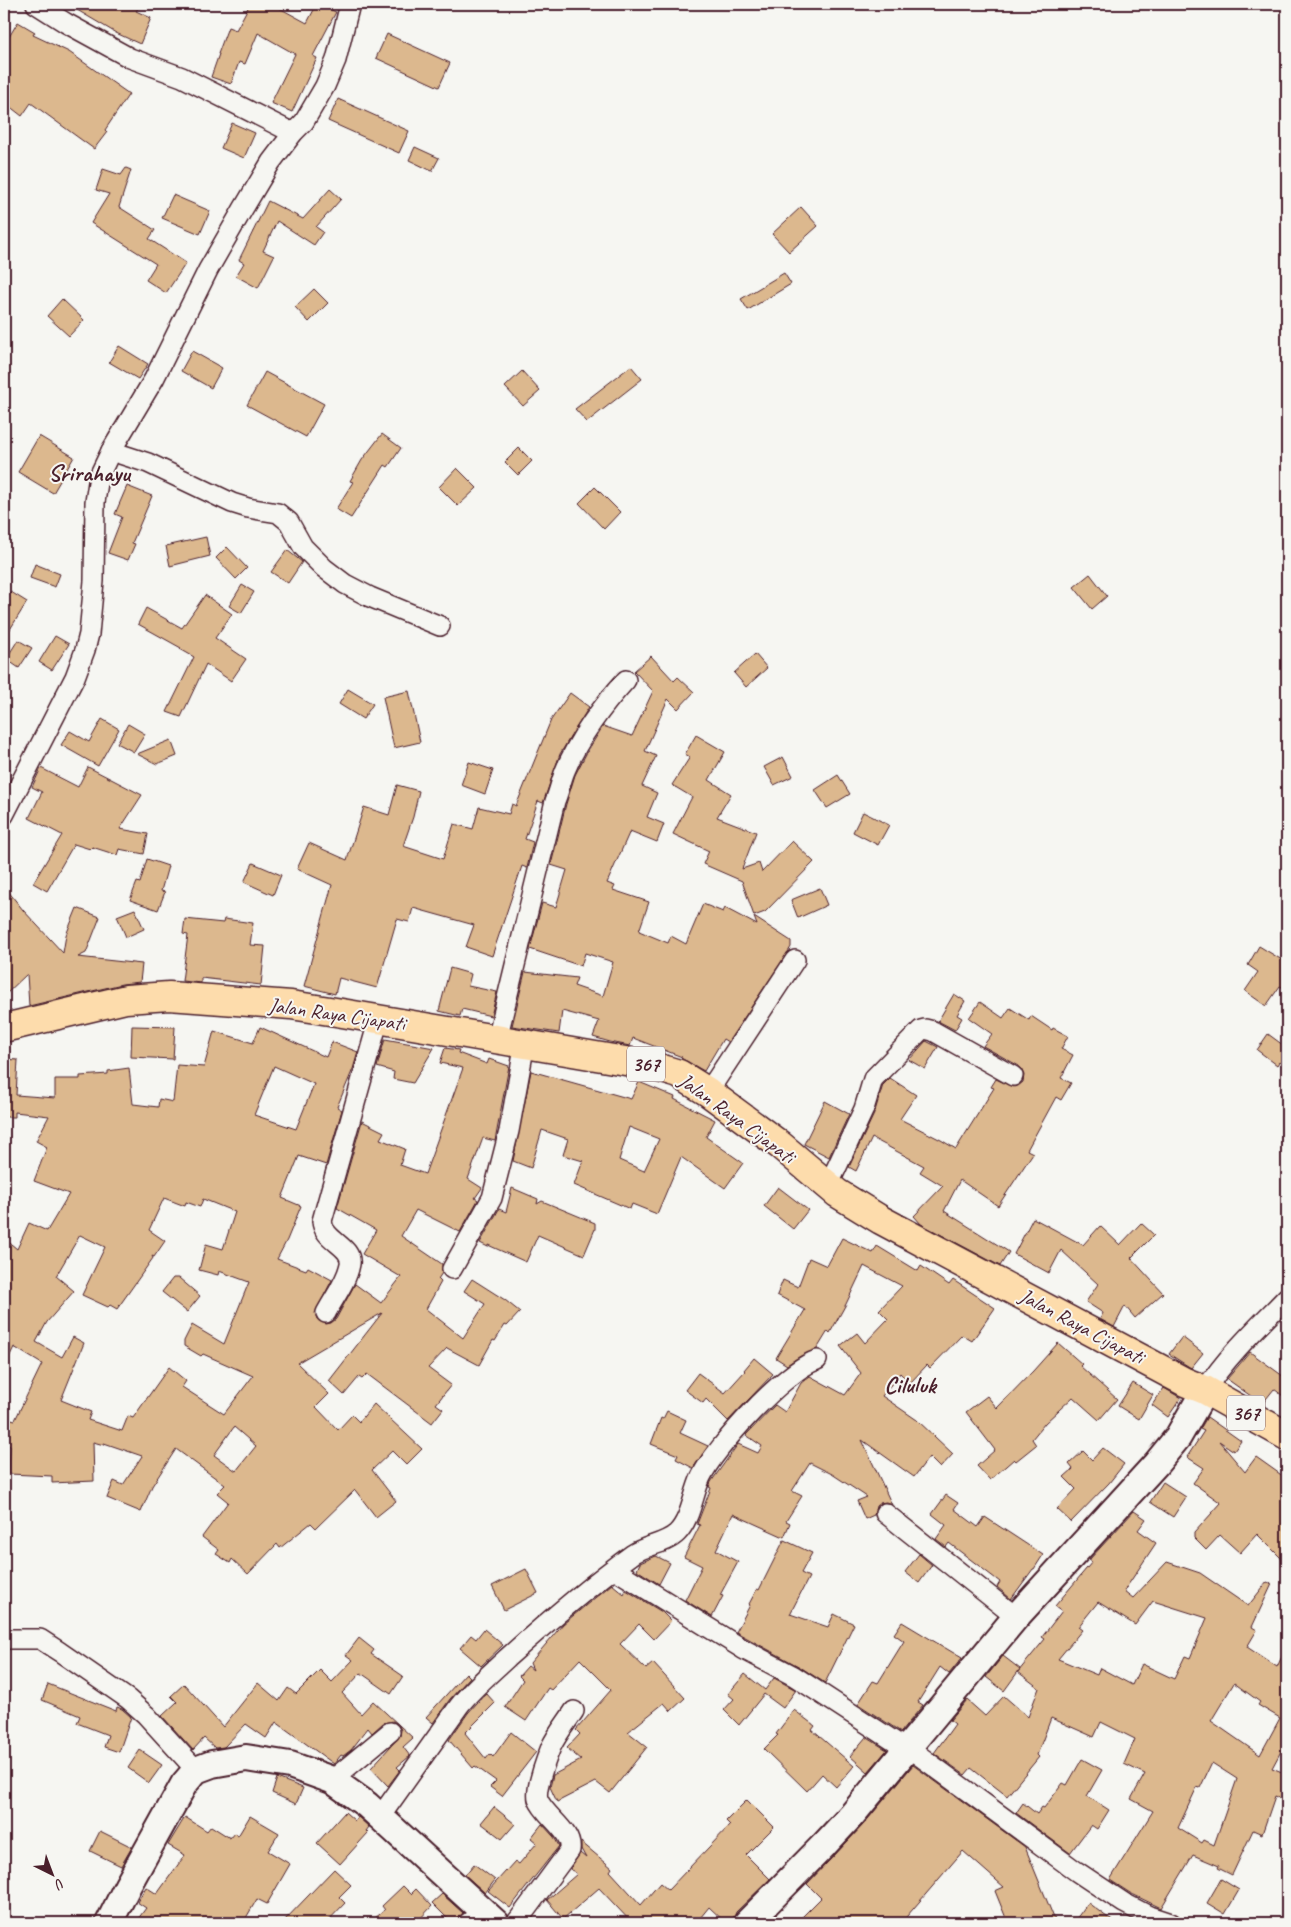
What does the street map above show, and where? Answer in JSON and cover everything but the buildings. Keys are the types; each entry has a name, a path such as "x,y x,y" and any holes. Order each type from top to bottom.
{"main road":[{"name":"Jalan Raya Cijapati","path":"4,1028 126,999 169,996 291,1005 379,1018 649,1065 679,1074 708,1092 780,1145 828,1186 881,1220 1205,1390 1287,1436"}],"street":[{"path":"36,4 66,24 130,58 182,77 293,133"},
{"path":"4,815 75,677 85,650 89,634 94,581 95,502 99,476 111,451 154,379 208,270 242,209 271,162 304,122 325,86 336,60 350,4"},
{"path":"111,451 148,463 232,503 278,513 289,522 304,547 324,568 345,584 370,597 440,626"},
{"path":"497,1038 565,771 576,750 608,701 626,680"},
{"path":"708,1092 795,960"},
{"path":"326,1313 347,1272 350,1258 347,1251 325,1232 322,1221 379,1018"},
{"path":"828,1186 864,1109 873,1079 921,1030 933,1031 1013,1076"},
{"path":"452,1269 492,1198 509,1131 525,1043"},
{"path":"747,1923 852,1815 1016,1618 1156,1464 1182,1431 1205,1390 1219,1370 1248,1336 1287,1297"},
{"path":"380,1817 469,1694 535,1632 614,1569 638,1552 678,1532 686,1518 701,1477 709,1463 729,1438 747,1416 795,1372 807,1363 817,1360"},
{"path":"885,1513 1016,1618"},
{"path":"614,1569 743,1649 794,1676 906,1749 917,1754 1076,1871 1132,1916 1171,1923"},
{"path":"4,1639 40,1639 60,1652 146,1715 196,1770"},
{"path":"516,1923 570,1850 571,1844 567,1837 539,1801 538,1788 552,1747 574,1710"},
{"path":"332,1780 390,1732"},
{"path":"110,1923 128,1885 184,1784 196,1770 212,1764 246,1758 290,1765 332,1780 367,1805 483,1919"}],"district":[{"name":"Srirahayu","path":"89,473"},
{"name":"Ciluluk","path":"910,1385"}]}
